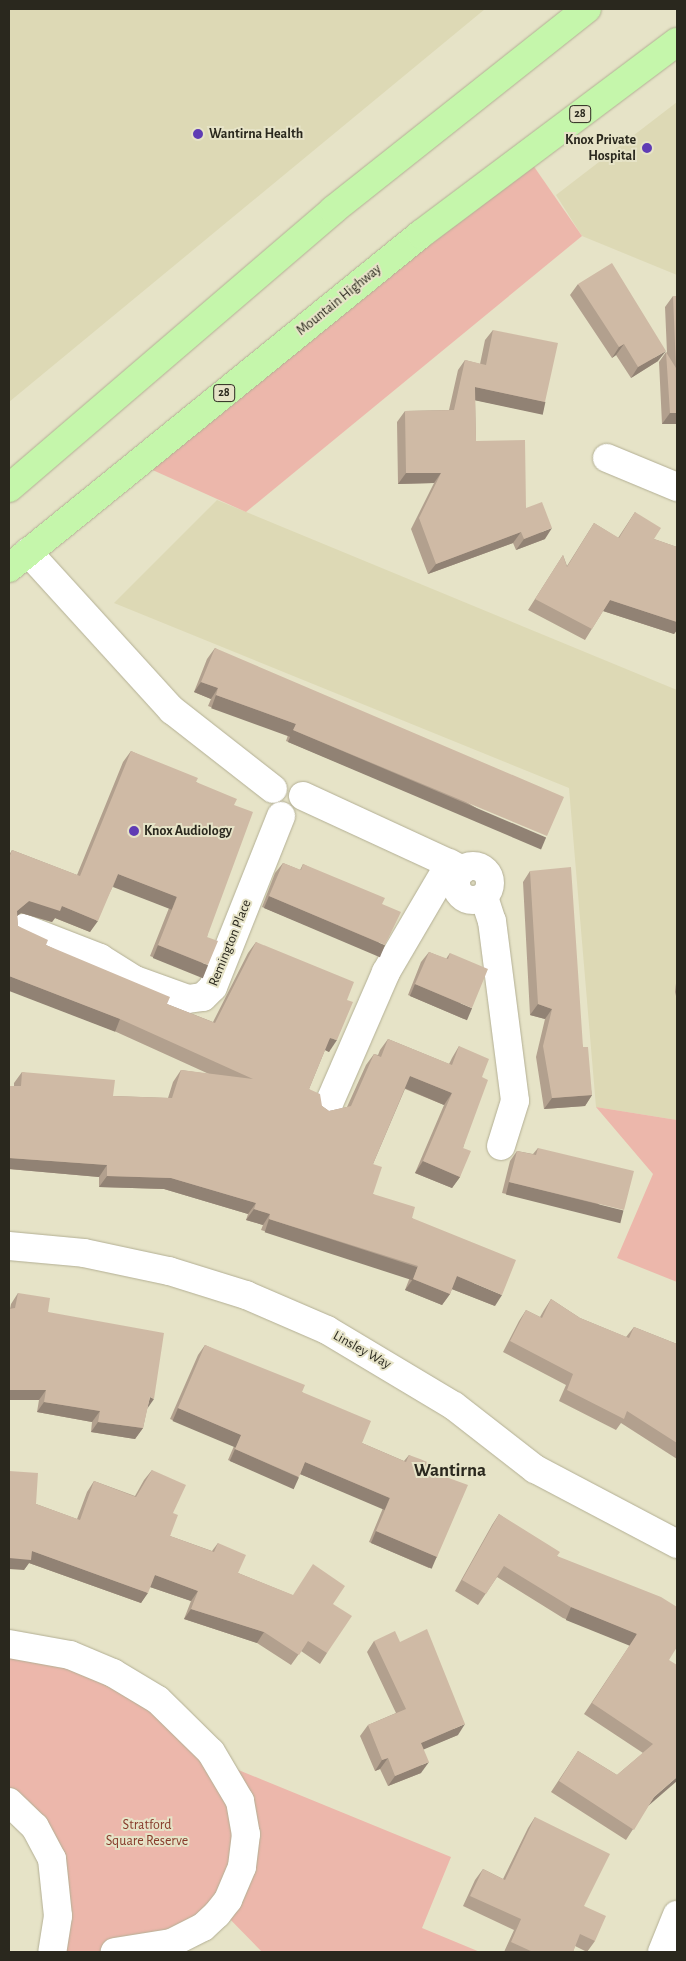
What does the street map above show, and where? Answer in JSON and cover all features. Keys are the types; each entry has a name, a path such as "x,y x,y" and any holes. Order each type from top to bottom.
{"main road":[{"path":"9,488 333,210 588,9"},
{"name":"Mountain Highway","path":"18,560 422,234 677,42"}],"street":[{"path":"607,458 677,487"},
{"path":"18,560 172,710 273,789"},
{"path":"273,789 287,783 303,796 457,866 480,867 488,875 490,887 484,897 492,920 514,1093 514,1113 501,1146"},
{"path":"273,789 271,806 281,816 299,811 303,796"},
{"name":"Remington Place","path":"23,928 100,958 135,980 188,998 204,997 213,987 281,816"},
{"path":"327,1108 386,972 457,866"},
{"name":"Linsley Way","path":"9,1246 84,1253 169,1271 246,1296 327,1330 454,1406 535,1470 677,1544"},
{"path":"9,1644 70,1655 113,1673 158,1700 211,1752 240,1801 246,1834 242,1867 228,1900 217,1914 203,1927 171,1943 115,1952"},
{"path":"9,1802 35,1827 52,1858 58,1916 52,1952"},
{"path":"662,1952 677,1915"}],"shaded area":[{"name":"Wantirna Health","path":"9,9 485,9 9,402"},
{"name":"Knox Private Hospital","path":"677,102 677,275 582,236 556,195"},
{"path":"217,500 677,690 677,1120 596,1107 569,788 114,603"}],"green space":[{"path":"526,155 582,236 246,512 137,463"},
{"path":"596,1107 677,1120 677,1282 617,1258 653,1174"},
{"name":"Stratford Square Reserve","path":"9,1644 99,1666 219,1762 451,1857 422,1928 480,1952 262,1952 220,1909 115,1952 52,1952 58,1896 9,1802"}],"building":[{"path":"612,263 666,351 638,367 624,344 619,347 578,284"},
{"path":"673,296 677,296 677,413 670,413 666,352 676,368"},
{"path":"493,330 558,343 545,402 475,387 476,441 525,440 526,508 542,502 552,528 524,539 521,532 436,564 419,518 441,473 406,473 405,411 454,410 465,360 486,365"},
{"path":"635,512 661,528 654,539 677,547 677,622 610,600 592,629 535,599 563,555 567,567 594,523 619,538"},
{"path":"215,648 564,797 547,836 293,730 296,724 216,695 218,688 201,682"},
{"path":"131,751 198,778 196,782 237,799 234,805 253,812 207,937 218,941 208,965 158,945 177,897 118,874 98,921 62,906 60,911 29,901 17,911 18,926 48,940 46,945 170,997 167,1004 215,1023 256,942 354,982 347,1000 353,1002 337,1040 330,1038 309,1089 320,1094 322,1106 329,1111 351,1106 374,1054 381,1057 388,1039 452,1065 459,1046 489,1059 482,1077 488,1080 463,1148 471,1151 460,1177 423,1161 452,1093 410,1076 373,1164 382,1167 373,1194 415,1207 412,1218 516,1260 502,1295 457,1276 450,1294 413,1279 418,1266 269,1219 270,1214 254,1209 256,1203 171,1178 107,1176 107,1165 9,1158 9,1086 21,1086 22,1072 115,1080 113,1096 172,1098 181,1070 253,1079 120,1019 9,976 9,858 12,850 80,876"},
{"path":"283,863 301,870 303,864 385,898 382,904 401,912 385,945 269,896"},
{"path":"571,867 583,1047 588,1047 592,1095 552,1098 543,1046 552,1009 538,1004 530,871"},
{"path":"429,952 448,959 450,953 488,969 472,1008 415,984"},
{"path":"538,1148 634,1171 624,1210 509,1182 517,1151 536,1155"},
{"path":"18,1293 50,1298 48,1312 164,1333 154,1399 150,1397 143,1428 98,1422 100,1411 44,1402 46,1390 9,1390 9,1309 15,1308"},
{"path":"551,1299 580,1318 629,1338 634,1327 677,1344 677,1443 627,1411 624,1419 567,1390 573,1374 510,1341 526,1310 542,1318"},
{"path":"205,1345 305,1385 302,1392 371,1421 362,1443 406,1462 409,1455 420,1459 449,1471 446,1477 468,1485 437,1557 376,1531 390,1498 305,1462 299,1477 235,1449 241,1435 178,1408"},
{"path":"152,1470 186,1485 173,1513 178,1515 170,1536 214,1552 218,1543 246,1555 238,1573 293,1595 313,1564 345,1586 333,1604 352,1616 327,1653 308,1641 299,1655 264,1632 191,1609 198,1591 155,1575 148,1593 32,1551 31,1560 9,1558 9,1471 38,1473 36,1504 80,1520 94,1481 136,1497"},
{"path":"499,1514 560,1552 557,1556 661,1597 677,1607 677,1647 669,1660 677,1665 677,1777 654,1797 634,1830 559,1781 578,1751 617,1775 653,1744 592,1703 637,1634 571,1607 504,1566 486,1594 462,1580"},
{"path":"427,1629 465,1724 421,1743 429,1762 395,1776 388,1758 382,1760 368,1725 406,1709 374,1641 395,1631 400,1642"},
{"path":"535,1817 610,1854 584,1906 606,1916 595,1941 580,1934 573,1952 533,1952 511,1942 521,1919 470,1896 483,1869 505,1880"}],"place":[{"name":"Wantirna Health","path":"198,134"},
{"name":"Knox Private Hospital","path":"647,148"},
{"name":"Knox Audiology","path":"134,831"}],"district":[{"name":"Wantirna","path":"450,1471"}]}
